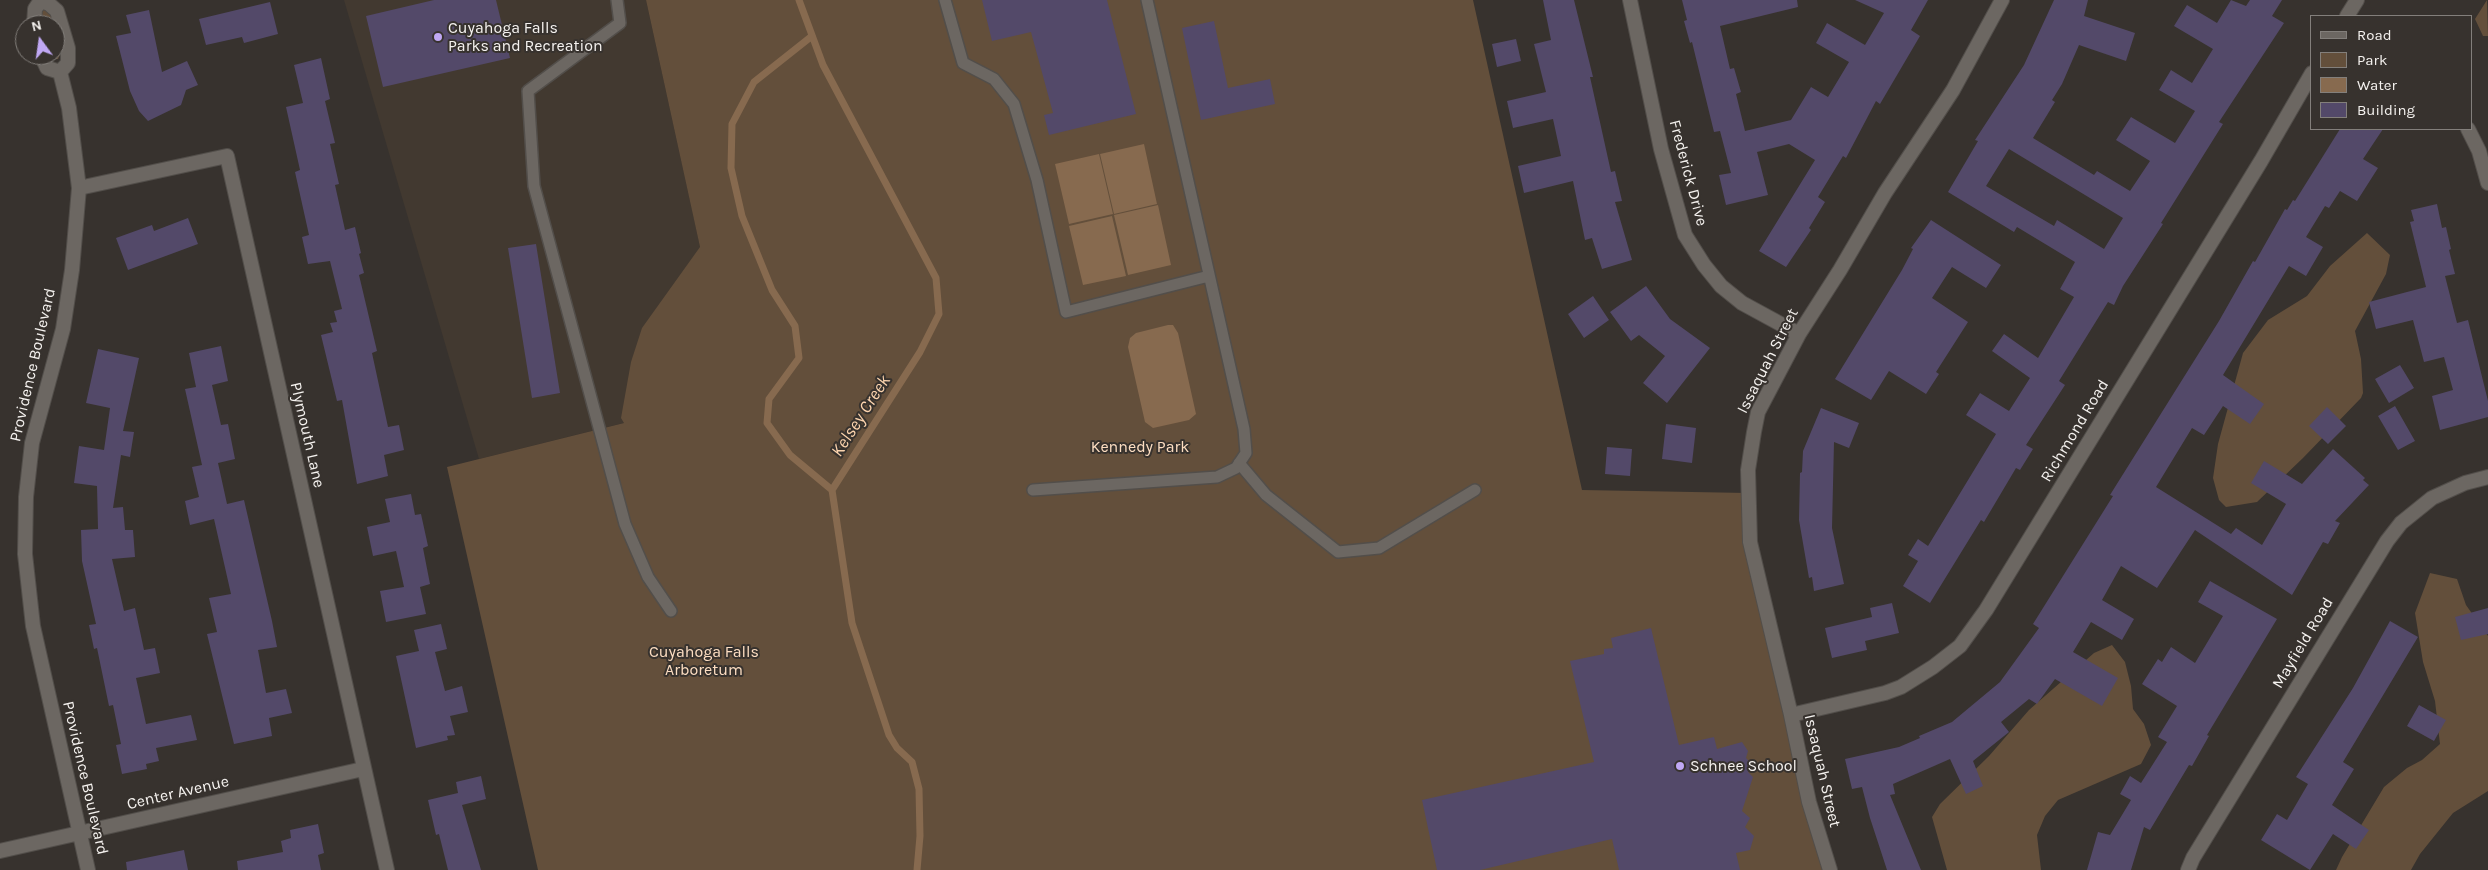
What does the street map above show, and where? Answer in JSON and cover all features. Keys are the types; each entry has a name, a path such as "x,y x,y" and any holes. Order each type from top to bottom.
{"street":[{"path":"35,15 35,9 41,0 49,4 57,11 66,40 68,63 60,72 47,68 46,65"},
{"name":"Frederick Drive","path":"1630,0 1661,149 1685,235 1721,286 1742,303 1799,334"},
{"name":"Issaquah Street","path":"1830,870 1809,802 1791,715 1750,542 1748,470 1758,412 1799,334 1840,270 1885,193 1954,90 2002,0"},
{"path":"2348,15 2357,0"},
{"name":"Providence Boulevard","path":"60,72 69,108 79,188 72,270 63,329 32,443 26,497 24,554 33,626 88,870"},
{"name":"Richmond Road","path":"1791,715 1885,693 1902,687 1934,667 1960,646 1986,610 2257,168 2310,76"},
{"path":"2468,130 2479,151 2488,183"},
{"name":"Plymouth Lane","path":"79,188 227,156 387,870"},
{"name":"Mayfield Road","path":"2188,870 2193,858 2387,540 2401,523 2432,498 2465,483 2488,477"},
{"name":"Center Avenue","path":"0,851 363,769"}],"lane":[{"path":"617,0 620,24 528,91 534,186 625,524 648,577 671,611"},
{"path":"945,0 963,63 994,80 1014,104 1037,180 1066,312 1209,276"},
{"path":"1033,490 1217,477 1236,468 1246,453 1244,429 1147,0"},
{"path":"1239,463 1266,495 1338,552 1379,548 1475,490"}],"shaded area":[{"path":"344,0 646,0 705,269 720,399 479,459"}],"green space":[{"name":"Kennedy Park","path":"646,0 1473,0 1582,490 1748,493 1750,542 1830,870 538,870 447,467 624,423 621,418 631,362 642,328 700,247"},
{"path":"2487,0 2488,36 2483,36 2475,19"},
{"path":"43,9 52,13 52,15 40,15"},
{"path":"2367,233 2390,255 2386,274 2355,331 2361,359 2363,393 2361,398 2257,502 2226,507 2219,500 2213,478 2218,444 2243,353 2268,320 2307,296 2330,266"},
{"path":"2430,573 2457,579 2466,605 2488,636 2488,791 2453,813 2420,854 2411,870 2336,870 2384,787 2407,768 2422,760 2440,744 2435,701 2423,662 2415,613"},
{"path":"2112,645 2125,662 2131,686 2133,709 2144,724 2151,745 2141,764 2058,800 2045,816 2037,835 2041,870 1947,870 1932,817 1940,804 1989,756 2029,710 2094,653"}],"water":[{"path":"1144,144 1157,204 1114,214 1100,154"},
{"path":"1099,154 1113,214 1069,224 1055,164"},
{"path":"1158,205 1171,265 1128,275 1114,215"},
{"path":"1112,216 1126,276 1083,285 1069,226"},
{"path":"1173,325 1178,333 1196,414 1189,420 1153,428 1145,422 1128,347 1130,338 1136,333"}],"building":[{"name":"Cuyahoga Falls Parks and Recreation","path":"434,0 496,0 510,58 383,87 366,16"},
{"path":"982,0 1107,0 1136,114 1049,135 1044,115 1053,113 1031,32 992,41"},
{"path":"1543,0 1574,0 1593,77 1590,77 1611,172 1615,171 1622,201 1615,202 1632,260 1602,269 1592,238 1585,240 1573,181 1524,193 1518,166 1561,156 1553,119 1513,128 1507,101 1546,92 1534,44 1551,40"},
{"path":"1682,0 1797,0 1798,7 1720,26 1730,69 1734,68 1741,92 1736,94 1745,131 1791,120 1811,87 1828,97 1849,62 1816,43 1827,23 1865,45 1884,13 1855,0 1928,0 1911,30 1920,36 1880,104 1876,101 1846,158 1843,156 1818,197 1825,202 1809,228 1811,230 1786,267 1759,251 1815,160 1789,144 1757,152 1768,195 1726,205 1719,175 1731,173 1720,131 1714,132 1692,42 1690,43 1684,21 1687,20"},
{"path":"2054,0 2088,0 2084,16 2135,33 2126,61 2079,45 2062,84 2052,100 2055,102 2033,138 2094,175 2097,171 2130,191 2150,161 2116,140 2131,117 2175,143 2195,111 2159,90 2171,70 2192,83 2213,49 2174,26 2187,5 2217,23 2231,0 2246,6 2250,0 2282,0 2272,16 2284,23 2219,122 2223,124 2123,286 2114,305 2108,302 2059,381 2065,385 2026,445 2033,449 2020,470 2016,468 1984,522 1981,520 1930,603 1903,586 1918,561 1908,555 1918,539 1928,546 1996,434 1966,415 1980,393 2009,411 2030,378 1992,351 2004,334 2038,358 2074,297 2060,289 2075,262 2017,227 2014,232 1948,192 1978,141 1975,140 2024,65","holes":["2009,149 2123,218 2104,249 2057,220 2054,226 1986,186"]},
{"path":"270,2 278,34 244,43 242,37 206,45 199,19"},
{"path":"149,10 162,72 187,61 198,85 186,90 181,105 148,121 139,111 130,91 116,36 131,33 126,15"},
{"path":"1214,21 1228,88 1270,79 1275,104 1201,120 1182,28"},
{"path":"1516,39 1521,61 1497,67 1492,44"},
{"path":"321,58 330,99 325,101 335,143 330,144 339,184 335,185 345,230 355,227 361,253 359,254 364,273 359,275 377,351 372,353 388,427 399,425 404,450 384,455 388,476 357,484 342,400 337,401 321,335 333,332 330,323 337,322 334,311 342,309 330,261 308,264 302,237 309,235 295,172 300,170 286,107 303,103 294,65"},
{"path":"2339,130 2382,130 2363,159 2378,168 2357,201 2340,191 2329,208 2325,206 2306,237 2323,247 2306,276 2289,266 2223,375 2264,404 2250,424 2223,406 2204,435 2192,428 2156,487 2231,534 2236,528 2262,545 2286,504 2251,483 2264,461 2302,484 2333,449 2365,478 2363,480 2369,485 2335,521 2340,523 2328,544 2323,542 2292,595 2195,530 2157,588 2121,566 2102,600 2134,619 2122,640 2091,622 2073,652 2118,678 2102,706 2055,679 2037,704 2029,699 2001,722 2009,732 1973,761 1983,786 1966,794 1950,759 1893,784 1895,794 1890,795 1921,870 1887,870 1862,787 1852,789 1845,759 1899,747 1920,738 1919,736 1952,722 2000,682 2039,628 2033,624 2113,496 2110,495 2219,321 2285,209 2287,210 2293,200 2295,201"},
{"path":"2437,204 2442,228 2446,227 2451,249 2449,250 2455,274 2445,276 2457,323 2468,320 2488,401 2488,417 2440,430 2432,396 2453,390 2444,357 2424,362 2413,320 2376,329 2369,302 2426,287 2410,222 2414,221 2411,210"},
{"path":"188,218 198,244 128,270 116,238 152,225 154,231"},
{"path":"1931,220 2001,265 1986,288 1952,267 1932,298 1968,322 1936,372 1939,374 1926,394 1889,371 1871,400 1835,379 1902,270 1913,249 1911,248"},
{"path":"536,244 560,393 532,398 508,248"},
{"path":"1646,286 1670,319 1710,348 1667,403 1643,383 1665,356 1639,335 1631,341 1610,312"},
{"path":"1593,296 1609,320 1584,338 1568,314"},
{"path":"221,346 228,381 212,385 221,425 228,424 235,459 218,463 227,504 244,500 272,621 277,647 258,650 266,693 286,689 292,713 269,718 272,736 234,744 207,634 217,632 209,598 231,594 214,519 190,525 185,501 199,497 192,467 202,465 185,389 196,387 189,353"},
{"path":"98,349 139,358 123,431 134,432 130,457 121,455 113,508 123,507 125,530 133,530 135,557 112,559 124,611 135,608 144,650 155,648 160,673 136,678 146,724 191,715 197,740 156,748 159,761 146,764 147,769 122,774 116,745 121,744 113,705 109,706 97,648 94,649 89,625 96,624 82,561 81,530 98,529 97,486 74,483 79,446 104,450 110,408 86,403"},
{"path":"2400,365 2414,388 2389,403 2375,379"},
{"path":"2395,406 2415,441 2398,450 2378,416"},
{"path":"2327,407 2346,426 2328,444 2309,426"},
{"path":"1821,408 1859,423 1849,448 1834,442 1832,528 1844,584 1814,591 1812,577 1809,578 1799,520 1800,473 1802,472 1803,451"},
{"path":"1666,424 1696,428 1692,463 1662,459"},
{"path":"1607,447 1632,449 1630,476 1605,474"},
{"path":"411,494 415,515 421,514 428,546 423,548 430,584 420,587 426,614 386,622 380,591 404,587 396,551 373,556 367,527 390,522 385,499"},
{"path":"2210,581 2277,619 2207,735 2209,736 2192,766 2189,765 2150,830 2144,827 2131,870 2087,870 2098,832 2110,835 2131,800 2120,794 2130,776 2141,783 2167,742 2158,737 2177,706 2142,684 2158,659 2162,662 2171,647 2195,663 2223,616 2198,602"},
{"path":"1892,603 1899,633 1865,641 1867,650 1832,658 1825,628 1872,617 1870,608"},
{"path":"2488,608 2488,634 2461,640 2455,617"},
{"path":"2390,621 2418,637 2343,762 2354,769 2332,805 2369,830 2356,849 2333,834 2310,870 2261,840 2277,814 2287,820 2308,784 2296,777 2353,688"},
{"path":"441,624 447,649 435,652 445,691 462,686 468,712 450,716 455,735 447,736 448,740 416,748 396,656 419,651 414,630"},
{"name":"Schnee School","path":"1651,628 1679,745 1714,737 1717,749 1742,742 1748,751 1746,758 1753,765 1748,772 1753,777 1742,811 1750,818 1745,827 1754,836 1750,850 1736,853 1740,870 1619,870 1612,839 1480,870 1437,870 1422,800 1594,762 1570,661 1604,654 1604,649 1613,648 1611,638"},
{"path":"2419,705 2446,720 2434,741 2407,726"},
{"path":"481,776 486,799 462,805 481,870 448,870 439,834 436,835 428,800 458,793 456,782"},
{"path":"318,824 324,853 318,855 321,870 238,870 237,861 283,852 281,841 291,838 290,830"},
{"path":"184,850 188,870 127,870 126,862"}],"waterway":[{"name":"Kelsey Creek","path":"799,0 823,65 936,278 939,314 920,352 832,490 852,623 889,735 897,748 912,762 919,789 920,836 917,870"},
{"path":"812,36 754,82 732,124 731,168 742,216 772,290 795,326 799,358 769,399 767,423 790,455 832,490"}],"place":[{"name":"Cuyahoga Falls Parks and Recreation","path":"438,37"},
{"name":"Schnee School","path":"1680,766"}],"park label":[{"name":"Cuyahoga Falls Arboretum","path":"704,661"}]}
